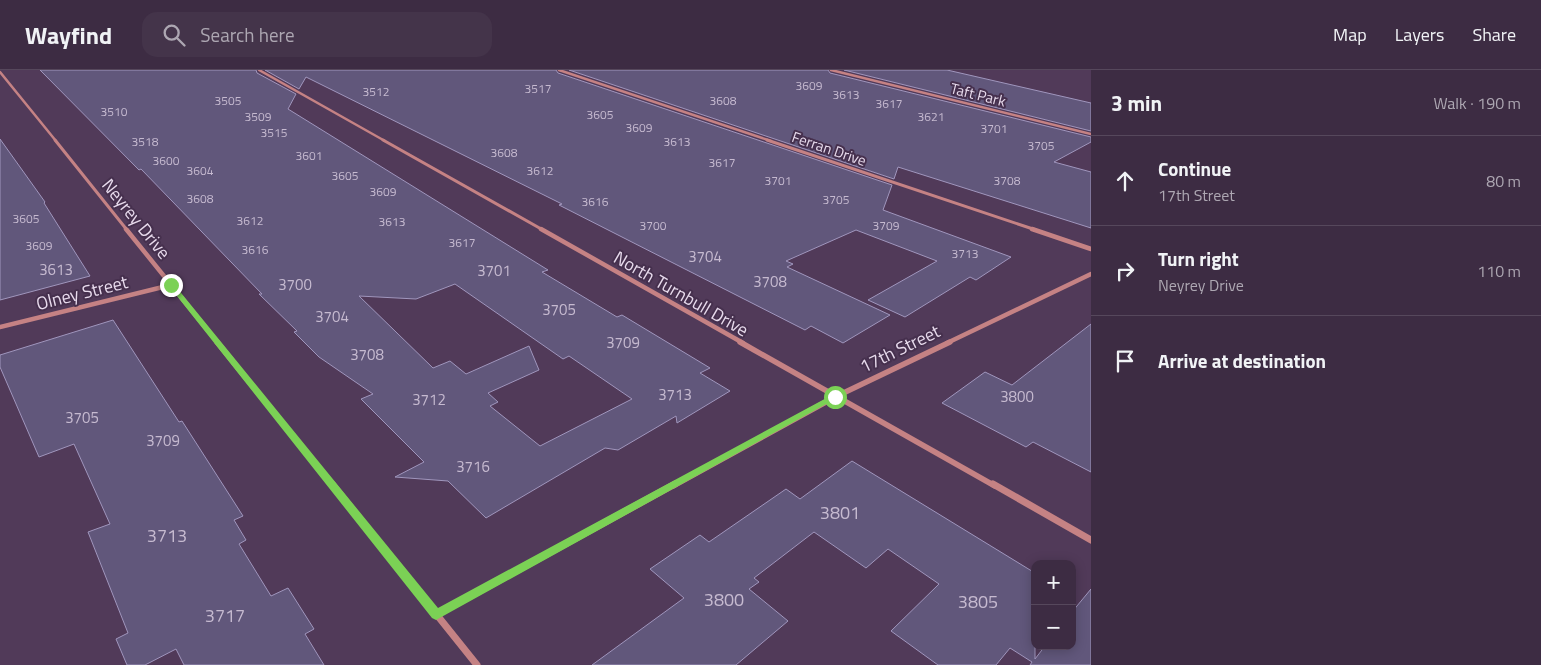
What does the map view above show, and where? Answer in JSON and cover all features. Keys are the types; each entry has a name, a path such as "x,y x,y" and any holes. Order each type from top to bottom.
{"street":[{"name":"North Turnbull Drive","path":"259,70 1091,540"},
{"name":"Ferran Drive","path":"559,70 1091,249"},
{"name":"Taft Park","path":"831,70 1091,134"},
{"name":"Neyrey Drive","path":"0,72 476,665"},
{"name":"17th Street","path":"436,615 835,397 1091,274"},
{"name":"Olney Street","path":"0,327 171,285"}],"building":[{"path":"40,70 256,70 257,73 296,94 288,109 548,270 542,272 617,317 622,315 710,368 700,373 730,391 677,423 676,416 618,450 605,448 486,518 448,481 395,477 424,462 361,399 373,394 319,357 294,332 297,331 259,294 262,294 141,169 139,170","holes":["455,284 563,359 569,356 632,399 540,446 490,406 498,402 488,393 539,370 529,346 466,374 450,361 433,368 359,296 416,299"]},
{"path":"265,70 556,70 558,73 892,185 883,210 1011,257 976,280 970,277 905,317 868,300 937,261 856,230 786,261 793,264 787,267 890,315 843,343 811,326 805,330 559,205 562,204 306,77 299,89"},
{"path":"569,70 828,70 830,73 1091,137 1091,142 1054,162 1091,172 1091,228 898,167 894,179"},
{"path":"844,70 947,70 1091,103 1091,131"},
{"path":"0,139 45,202 90,276 0,300"},
{"path":"113,320 179,422 182,421 243,516 234,520 246,540 239,544 271,596 288,588 314,629 305,634 324,665 184,665 176,649 145,665 127,665 116,639 128,633 88,532 110,524 74,444 39,457 0,367 0,355"},
{"path":"1091,324 1091,472 1033,442 1026,447 942,403 985,372 1012,385"},
{"path":"852,461 1031,571 1031,650 1035,650 1035,659 1042,650 1076,650 1076,607 1091,589 1091,665 1030,665 1032,662 1010,648 996,665 938,665 891,631 939,584 888,549 866,568 814,532 754,578 759,582 749,589 788,621 736,665 592,665 684,598 650,569 700,535 709,542 786,489 800,499"}],"route":[{"path":"171,285 436,615 835,397"}]}
